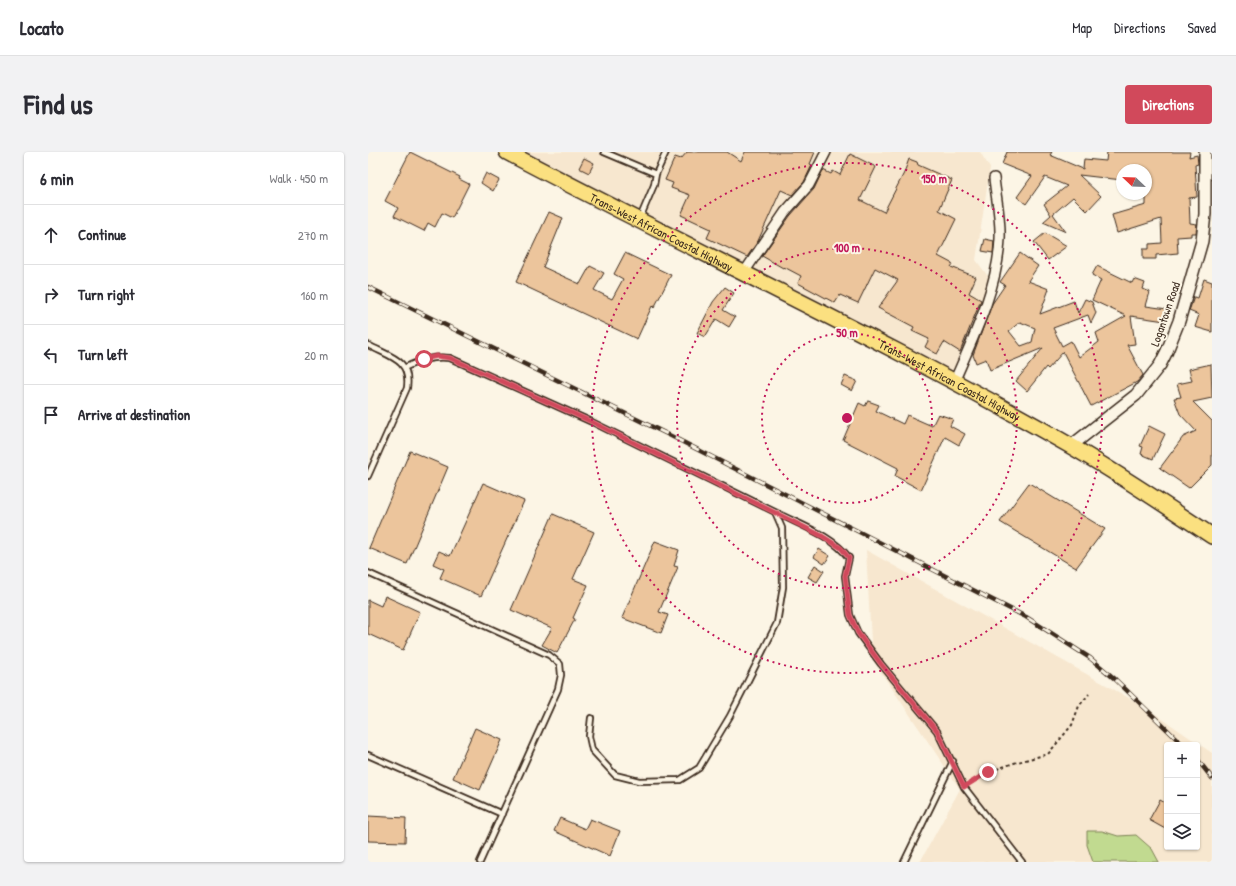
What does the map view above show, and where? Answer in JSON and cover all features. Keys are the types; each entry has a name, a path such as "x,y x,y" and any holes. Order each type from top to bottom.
{"highway":[{"name":"Trans-West African Coastal Highway","path":"507,152 638,221 819,311 954,382 1071,446 1146,492 1212,536"}],"street":[{"path":"743,274 785,212 809,186 826,152"},
{"name":"Logantown Road","path":"1071,446 1136,394 1160,365 1167,351 1179,321 1202,241 1209,182 1205,152"},
{"path":"954,382 979,325 997,265 1000,240 1000,218 994,178"}],"lane":[{"path":"604,152 656,174"},
{"path":"638,221 654,185 656,174 666,152"},
{"path":"368,345 398,360 406,367 409,376 407,388 368,476"},
{"path":"406,367 424,359 437,356 450,358 592,422 775,512 822,536 841,548 849,558 845,576 850,615 858,633 881,664 937,731 953,761 964,787 1022,862"},
{"path":"590,718 589,736 592,750 615,775 639,781 680,780 699,768 730,716 777,623 783,588 782,528 775,512"},
{"path":"368,573 549,656 560,664 561,675 558,689 480,862"},
{"path":"368,755 502,814"},
{"path":"911,862 905,861 953,761"}],"path":[{"path":"964,787 988,772 1048,754 1072,725 1079,706 1089,694"}],"shaded area":[{"path":"500,152 980,152 990,168 976,260 990,279 954,379"},
{"path":"866,550 1145,707 1196,742 1164,742 1164,850 1200,850 1200,745 1212,753 1212,862 920,862 960,789 872,659"}],"green space":[{"path":"1087,831 1102,831 1118,836 1136,835 1152,849 1159,862 1093,862 1087,845"}],"building":[{"path":"410,152 460,177 459,179 469,184 452,218 442,213 435,227 428,223 424,231 394,216 398,208 385,201"},
{"path":"687,152 727,152 741,161 745,152 815,152 810,164 812,165 804,182 792,195 781,190 758,241 747,257 707,238 711,229 681,215 690,195 671,188 673,183 665,180 675,157 681,159"},
{"path":"1007,152 1052,152 1050,155 1083,169 1084,159 1106,161 1107,152 1190,152 1189,157 1197,155 1198,164 1195,165 1197,197 1189,198 1190,223 1197,224 1196,233 1191,233 1191,236 1177,237 1178,253 1156,255 1156,259 1143,259 1143,249 1149,249 1149,244 1162,243 1161,219 1117,233 1112,215 1146,205 1146,200 1152,200 1152,164 1116,164 1116,179 1079,175 1101,196 1087,211 1073,197 1053,214 1066,232 1043,222 1051,215 1044,204 1067,186 1045,177 1026,204 1017,197 1032,176 1002,164"},
{"path":"850,154 876,167 860,200 884,212 904,173 909,159 917,162 918,165 952,180 939,210 956,219 938,256 953,264 951,267 976,277 969,293 981,300 960,352 944,342 937,354 925,347 929,339 912,331 914,327 878,308 898,280 875,268 858,303 840,295 835,303 798,283 801,276 762,256 790,216 814,189 823,170 831,174 833,171 840,175"},
{"path":"584,158 594,163 589,173 579,168"},
{"path":"486,173 499,180 493,191 481,183"},
{"path":"549,212 563,218 543,267 580,284 590,266 604,273 594,290 612,299 623,279 614,274 625,253 671,275 654,308 652,306 637,339 516,282"},
{"path":"1045,233 1067,246 1048,260 1034,242"},
{"path":"985,239 994,241 993,253 982,251"},
{"path":"1020,253 1038,266 1028,281 1049,289 1040,314 1074,301 1078,313 1085,299 1092,302 1096,313 1091,323 1088,315 1053,328 1062,346 1071,341 1079,357 1099,342 1096,333 1126,316 1092,300 1101,280 1092,275 1097,266 1132,283 1134,279 1145,283 1143,289 1150,292 1146,306 1167,309 1165,321 1131,316 1135,344 1127,345 1143,375 1137,382 1091,406 1063,352 1048,369 1046,367 1027,391 1016,381 1043,348 990,370 986,359 976,363 973,355 992,304 1005,285 1000,282","holes":["1020,322 1035,328 1032,342 1021,346 1009,331"]},
{"path":"1204,279 1212,282 1212,332 1195,327 1199,315 1189,311 1194,297 1198,298"},
{"path":"725,287 734,293 723,310 735,317 729,327 716,319 705,337 697,333 713,302"},
{"path":"1211,364 1212,398 1193,402 1212,421 1212,465 1189,488 1160,468 1183,437 1196,431 1180,414 1174,398 1181,397 1177,384 1192,381 1189,369"},
{"path":"845,376 857,381 852,391 841,385"},
{"path":"868,401 879,405 876,411 903,424 907,415 932,426 938,414 953,419 950,426 965,434 959,445 945,437 921,490 895,476 898,468 843,440 859,403 865,406"},
{"path":"1149,426 1165,434 1153,459 1141,454 1143,447 1140,446"},
{"path":"410,451 448,467 407,564 369,548"},
{"path":"483,483 524,501 481,596 440,578 444,569 433,564 439,551 450,556"},
{"path":"1029,483 1105,529 1076,568 1000,522"},
{"path":"553,514 594,532 573,579 588,585 573,618 575,619 557,653 542,645 552,628 511,610"},
{"path":"655,541 679,550 674,566 678,567 659,612 668,615 661,633 622,618"},
{"path":"819,549 830,556 824,564 814,557"},
{"path":"815,565 824,571 817,582 808,577"},
{"path":"385,596 420,612 403,650 368,634 368,600 381,606"},
{"path":"475,728 502,740 480,790 453,778"},
{"path":"1160,800 1164,802 1164,828 1149,820"},
{"path":"368,816 406,818 405,842 368,841"},
{"path":"560,818 585,829 590,819 620,831 610,856 554,831"}],"railway":[{"path":"368,287 671,436 1026,617 1090,658 1115,679 1180,742"},
{"path":"1200,763 1212,778"}],"route":[{"path":"424,359 437,356 450,358 592,422 822,536 841,548 849,558 845,576 850,615 863,641 937,731 953,761 964,787 988,772"}]}
